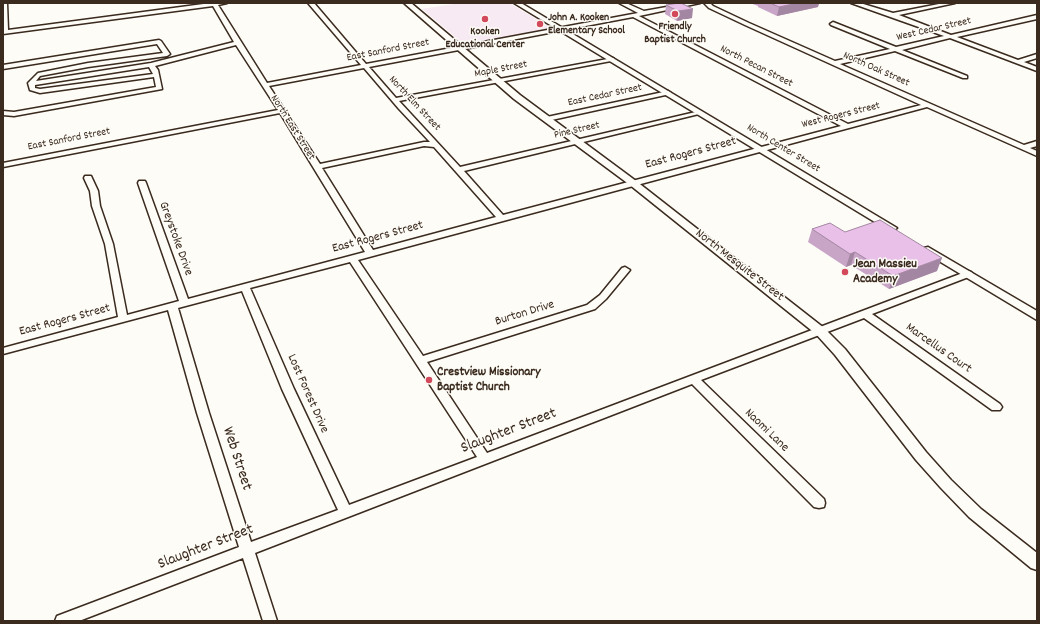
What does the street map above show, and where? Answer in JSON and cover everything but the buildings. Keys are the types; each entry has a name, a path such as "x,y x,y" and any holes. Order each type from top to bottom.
{"main road":[{"name":"North Mesquite Street","path":"407,3 461,48 475,62 820,331 840,352 920,456 946,484 975,513 1037,563"},
{"name":"North Center Street","path":"517,3 903,235"},
{"path":"919,245 1037,316"}],"street":[{"path":"4,3 4,32 224,3"},
{"name":"North Elm Street","path":"311,3 394,100 501,218"},
{"path":"622,3 643,13"},
{"name":"East Sanford Street","path":"266,85 562,30 697,3"},
{"name":"North Oak Street","path":"707,3 711,7 747,24 1037,154"},
{"path":"854,3 892,15 1037,69"},
{"path":"892,15 952,3"},
{"name":"North East Street","path":"214,4 370,253"},
{"name":"North Pecan Street","path":"634,15 847,126"},
{"name":"West Cedar Street","path":"835,64 1037,17"},
{"path":"833,24 965,77"},
{"path":"3,67 159,42 167,54 88,65 38,75 31,84"},
{"path":"31,84 151,65 239,43"},
{"path":"1017,62 1037,56"},
{"name":"Maple Street","path":"394,100 611,59"},
{"path":"3,113 14,114 160,88 151,65"},
{"path":"31,84 32,89 40,91 156,75"},
{"name":"East Cedar Street","path":"547,119 668,93"},
{"name":"West Rogers Street","path":"760,149 928,105"},
{"name":"East Sanford Street","path":"3,165 282,111"},
{"name":"Pine Street","path":"459,170 700,113"},
{"path":"1023,148 1037,143"},
{"path":"317,167 424,144 436,145"},
{"name":"East Rogers Street","path":"3,352 760,149"},
{"path":"88,178 94,191 96,206 109,244 123,319"},
{"name":"Greystoke Drive","path":"142,183 185,303"},
{"path":"352,258 419,362 485,459"},
{"name":"Burton Drive","path":"419,362 591,307 603,297 625,270"},
{"name":"Slaughter Street","path":"62,621 968,274"},
{"name":"Lost Forest Drive","path":"245,287 288,389 346,512"},
{"name":"Web Street","path":"172,306 203,413 270,621"},
{"name":"Marcellus Court","path":"865,314 996,407"},
{"name":"Naomi Lane","path":"693,379 819,503"}],"shaded area":[{"name":"Kooken Educational Center","path":"460,3 509,3 553,29 466,46 422,9"}],"place":[{"name":"Friendly Baptist Church","path":"675,14"},
{"name":"Kooken Educational Center","path":"485,19"},
{"name":"John A. Kooken Elementary School","path":"540,24"},
{"name":"Jean Massieu Academy","path":"845,272"},
{"name":"Crestview Missionary Baptist Church","path":"429,380"}]}
